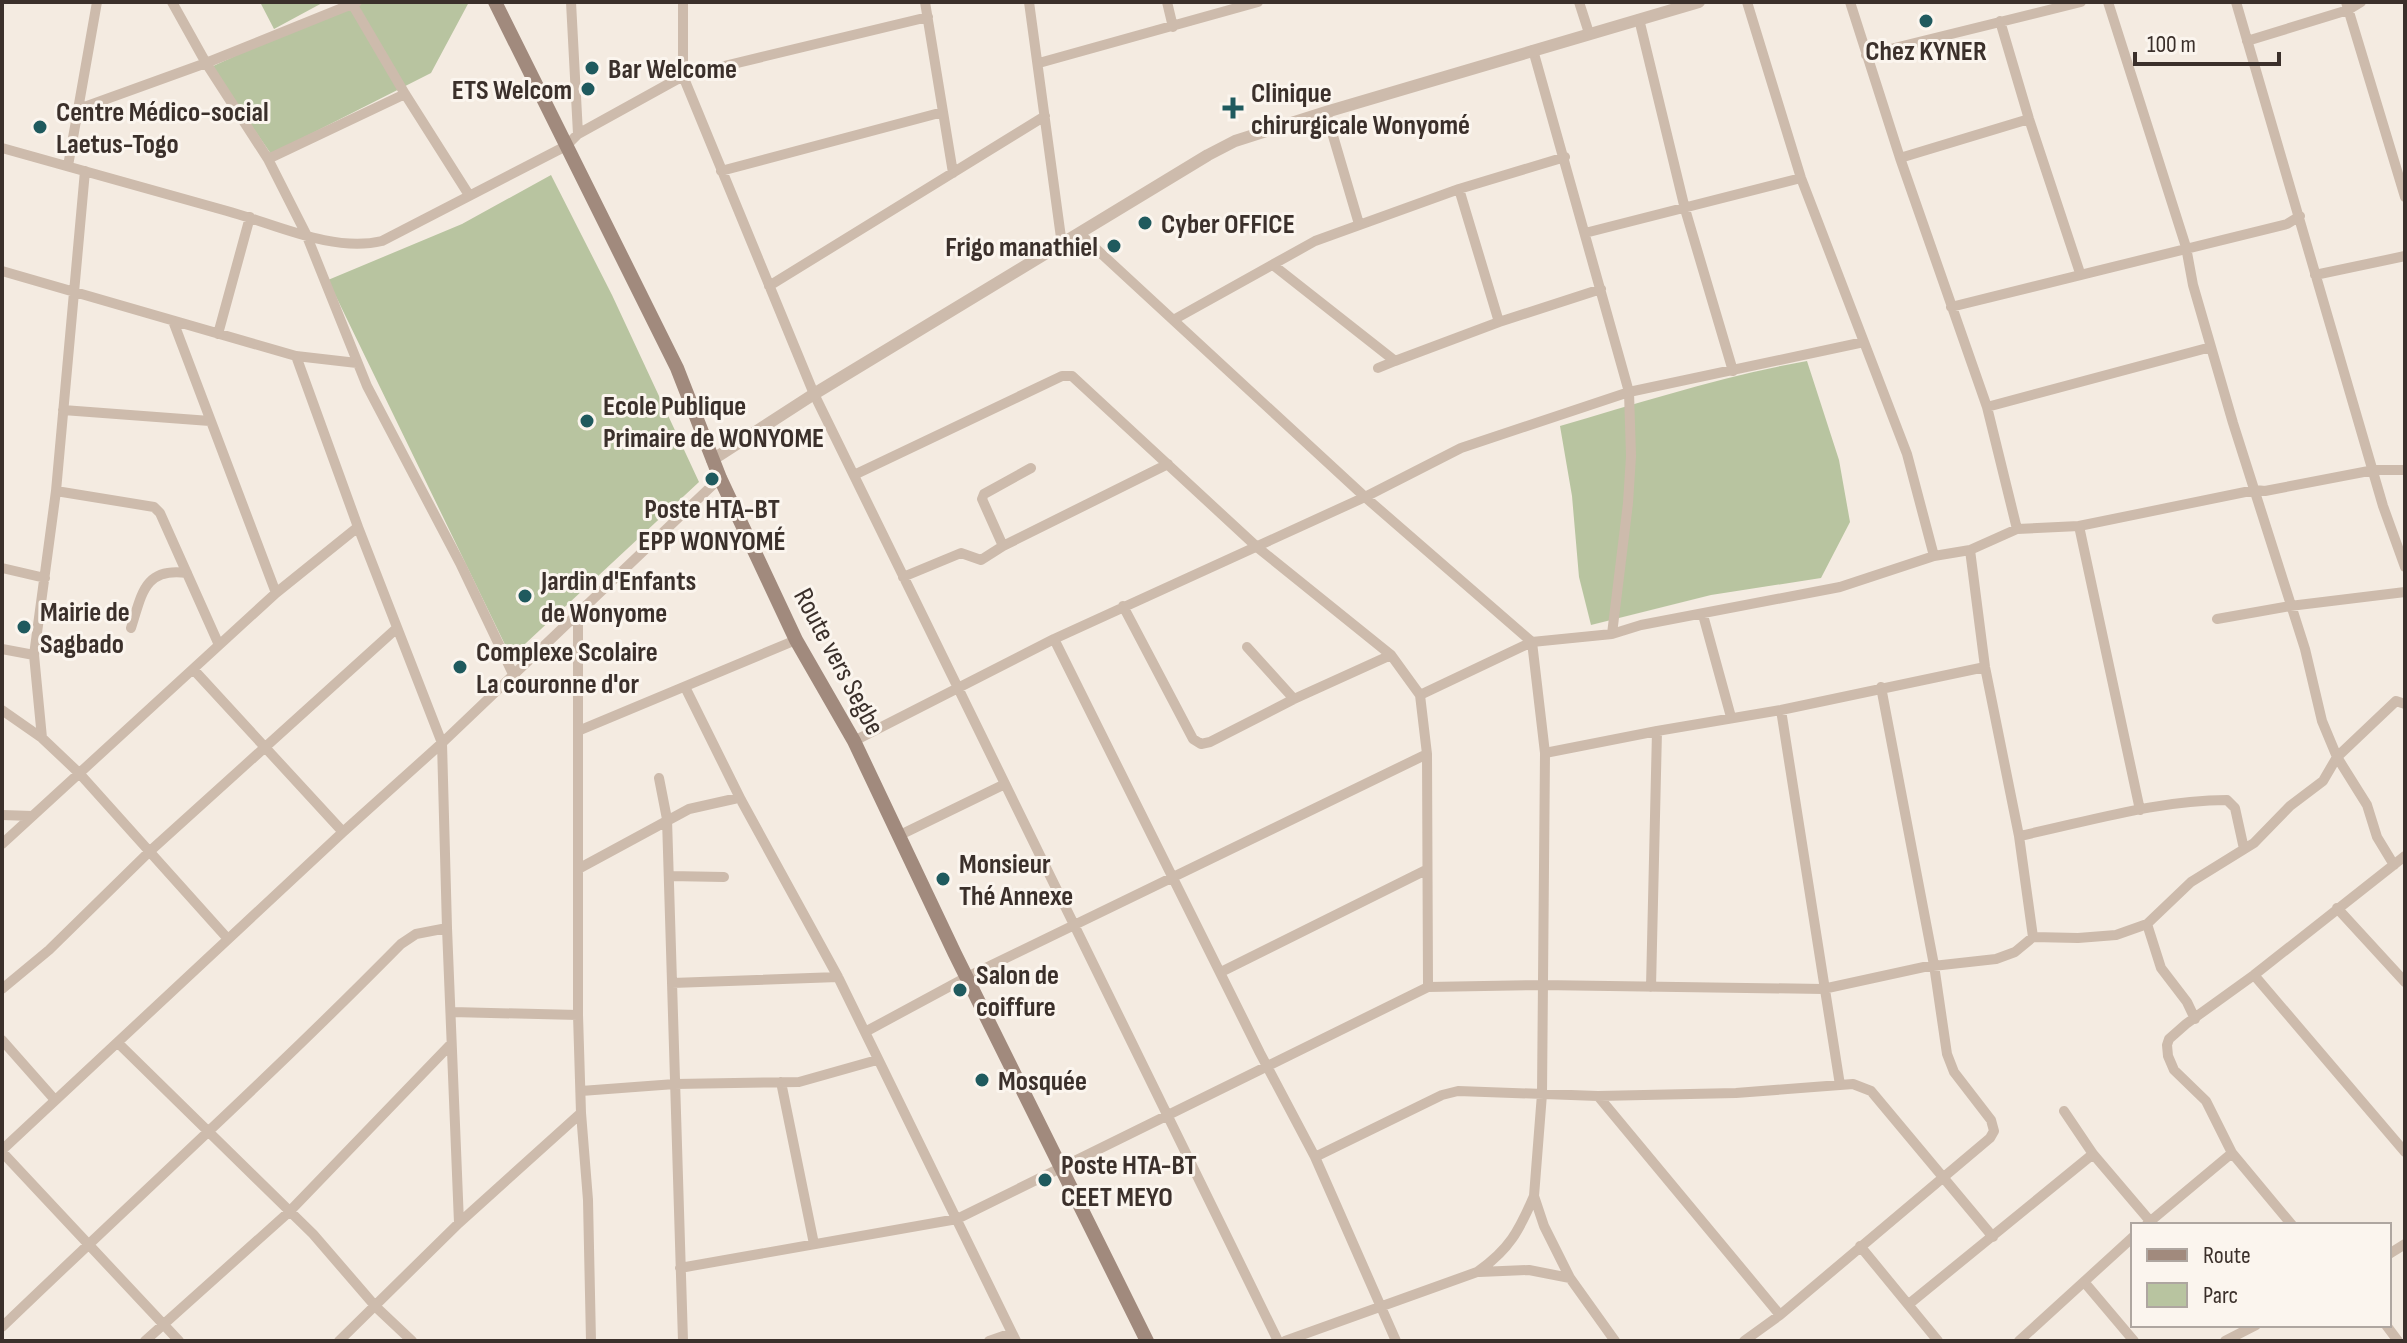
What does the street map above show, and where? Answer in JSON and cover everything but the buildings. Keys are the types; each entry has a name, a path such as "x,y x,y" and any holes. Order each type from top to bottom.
{"main road":[{"name":"Route vers Segbe","path":"495,2 677,368 712,460 796,640 854,741 1147,1341"}],"street":[{"path":"68,166 97,2"},
{"path":"172,2 206,63 268,159 306,234 357,363 513,674"},
{"path":"571,2 578,134"},
{"path":"683,2 683,76 814,394 1278,1341"},
{"path":"925,2 953,173"},
{"path":"1029,2 1062,245"},
{"path":"1167,2 1173,27"},
{"path":"1039,63 1258,2"},
{"path":"1579,2 1589,33"},
{"path":"712,460 814,394 1235,141 1699,2"},
{"path":"1747,2 1801,178 1907,454 1934,556"},
{"path":"1850,2 1900,158 1987,407 2017,529"},
{"path":"1866,55 2081,2"},
{"path":"2108,2 2186,247 2211,347 2305,649 2322,721 2337,757 2363,796 2377,837 2394,865"},
{"path":"2236,2 2383,506 2405,567"},
{"path":"2247,41 2361,2"},
{"path":"76,110 206,63 354,3 405,94 469,195"},
{"path":"2347,6 2405,197"},
{"path":"2,148 329,241 354,245 382,241 566,146 578,134 683,76 928,17"},
{"path":"1639,19 1685,209 1733,371"},
{"path":"2000,21 2080,273"},
{"path":"1533,50 1629,392 1628,503 1612,634"},
{"path":"268,159 405,94"},
{"path":"721,171 943,112"},
{"path":"1326,112 1359,224"},
{"path":"769,286 1045,116"},
{"path":"1900,158 2029,119"},
{"path":"1175,319 1315,241 1459,189 1565,157"},
{"path":"42,738 34,655 56,491 85,171"},
{"path":"1585,233 1801,178"},
{"path":"1459,189 1499,322"},
{"path":"1951,307 2287,224 2300,216"},
{"path":"218,334 250,217"},
{"path":"1080,234 1365,497 1532,642 1545,753 1542,1094 1534,1196 1513,1240 1493,1261 1477,1272 1285,1341"},
{"path":"2315,275 2405,256"},
{"path":"1273,265 1395,361"},
{"path":"2,271 296,356 357,363"},
{"path":"1378,368 1499,322 1601,289"},
{"path":"173,321 276,593"},
{"path":"854,741 1054,639 1365,497 1461,448 1629,392 1864,342"},
{"path":"1987,407 2211,347"},
{"path":"296,356 442,743 459,1223"},
{"path":"854,475 1068,374 1257,547 1391,655 1420,695 1427,754 1428,987"},
{"path":"63,410 210,421"},
{"path":"903,577 961,553 981,560 1003,546 1168,464"},
{"path":"1003,546 982,499 984,494 1031,468"},
{"path":"1420,695 1532,642 1612,634 1641,625 1840,587 1934,556 1970,550 2017,529 2079,526 2255,490 2265,491 2374,470 2405,470"},
{"path":"179,1341 2,1151 442,743 720,478"},
{"path":"56,491 154,507 160,513 219,645"},
{"path":"2079,526 2140,810"},
{"path":"2,844 276,593 358,527"},
{"path":"1970,550 1985,667 2019,836 2033,937"},
{"path":"2,568 45,578"},
{"path":"131,628 142,592 153,579 160,573 171,571 187,573"},
{"path":"2217,619 2290,606 2405,592"},
{"path":"1123,606 1193,739 1201,744 1391,655"},
{"path":"578,613 578,1015 588,1200 591,1341"},
{"path":"1703,615 1731,717"},
{"path":"2,989 49,950 149,852 397,628"},
{"path":"1054,639 1315,1157 1396,1341"},
{"path":"578,731 796,640"},
{"path":"1247,647 1294,699"},
{"path":"2,649 34,655"},
{"path":"1545,753 1781,710 1985,667"},
{"path":"193,669 343,832"},
{"path":"685,687 741,800 838,977 1014,1337 989,1341"},
{"path":"1744,1341 1780,1315 1990,1138 1994,1131 1991,1120 1949,1065 1934,965 1881,687"},
{"path":"680,1268 957,1219 1428,987 1541,985 1823,989 1934,965 1996,959 2015,952 2033,937 2116,935 2147,924 2191,882 2254,843 2290,806 2323,781 2337,757 2396,701 2405,704"},
{"path":"2,710 42,738 79,773 228,939"},
{"path":"1781,710 1840,1085"},
{"path":"1651,987 1657,731"},
{"path":"865,1032 967,977 1427,754"},
{"path":"659,778 667,819 683,1341"},
{"path":"898,836 1005,784"},
{"path":"580,868 667,819 695,807 738,798 741,800"},
{"path":"2019,836 2140,810 2227,800 2235,808 2244,849"},
{"path":"2,815 32,816"},
{"path":"2290,1223 2232,1153 2206,1101 2174,1070 2168,1056 2169,1039 2405,856"},
{"path":"1221,972 1426,870"},
{"path":"669,876 724,877"},
{"path":"2337,908 2405,982"},
{"path":"2147,924 2161,968 2187,1002 2195,1019"},
{"path":"2,1327 305,1041 407,938 447,928"},
{"path":"2254,975 2405,1152"},
{"path":"672,983 838,977"},
{"path":"452,1012 578,1015"},
{"path":"2,1040 55,1100"},
{"path":"118,1043 313,1234 376,1307 412,1341"},
{"path":"145,1341 289,1212 451,1044"},
{"path":"581,1091 675,1084 799,1082 877,1060"},
{"path":"781,1082 814,1244"},
{"path":"1315,1157 1449,1093 1598,1096 1736,1093 1862,1085 1871,1091 1993,1237"},
{"path":"1598,1096 1780,1315"},
{"path":"2064,1111 2093,1154 2148,1223 2232,1153"},
{"path":"339,1341 459,1223 581,1113"},
{"path":"1909,1304 2093,1154"},
{"path":"1534,1196 1544,1226 1570,1278 1612,1340"},
{"path":"2019,1341 2131,1239"},
{"path":"1860,1246 1938,1341"},
{"path":"1477,1272 1529,1270 1570,1278"},
{"path":"2085,1283 2134,1341"},
{"path":"2225,1341 2252,1327"},
{"path":"2245,1331 2253,1341"}],"green space":[{"path":"260,2 324,2 274,29"},
{"path":"354,2 469,2 431,73 271,154 211,67"},
{"path":"551,175 612,295 699,482 511,657 328,280 462,224"},
{"path":"1807,361 1839,460 1850,522 1821,578 1711,595 1591,625 1579,577 1572,496 1560,426 1714,382"}],"place":[{"name":"Chez KYNER","path":"1926,21"},
{"name":"Bar Welcome","path":"592,68"},
{"name":"ETS Welcom","path":"588,89"},
{"name":"Clinique chirurgicale Wonyomé","path":"1233,108"},
{"name":"Centre Médico-social Laetus-Togo","path":"40,127"},
{"name":"Cyber OFFICE","path":"1145,223"},
{"name":"Frigo manathiel","path":"1114,246"},
{"name":"Ecole Publique Primaire de WONYOME","path":"587,421"},
{"name":"Poste HTA-BT EPP WONYOMÉ","path":"712,479"},
{"name":"Jardin d'Enfants de Wonyome","path":"525,596"},
{"name":"Mairie de Sagbado","path":"24,627"},
{"name":"Complexe Scolaire La couronne d'or","path":"460,667"},
{"name":"Monsieur Thé Annexe","path":"943,879"},
{"name":"Salon de coiffure","path":"960,990"},
{"name":"Mosquée","path":"982,1080"},
{"name":"Poste HTA-BT CEET MEYO","path":"1045,1180"}]}
